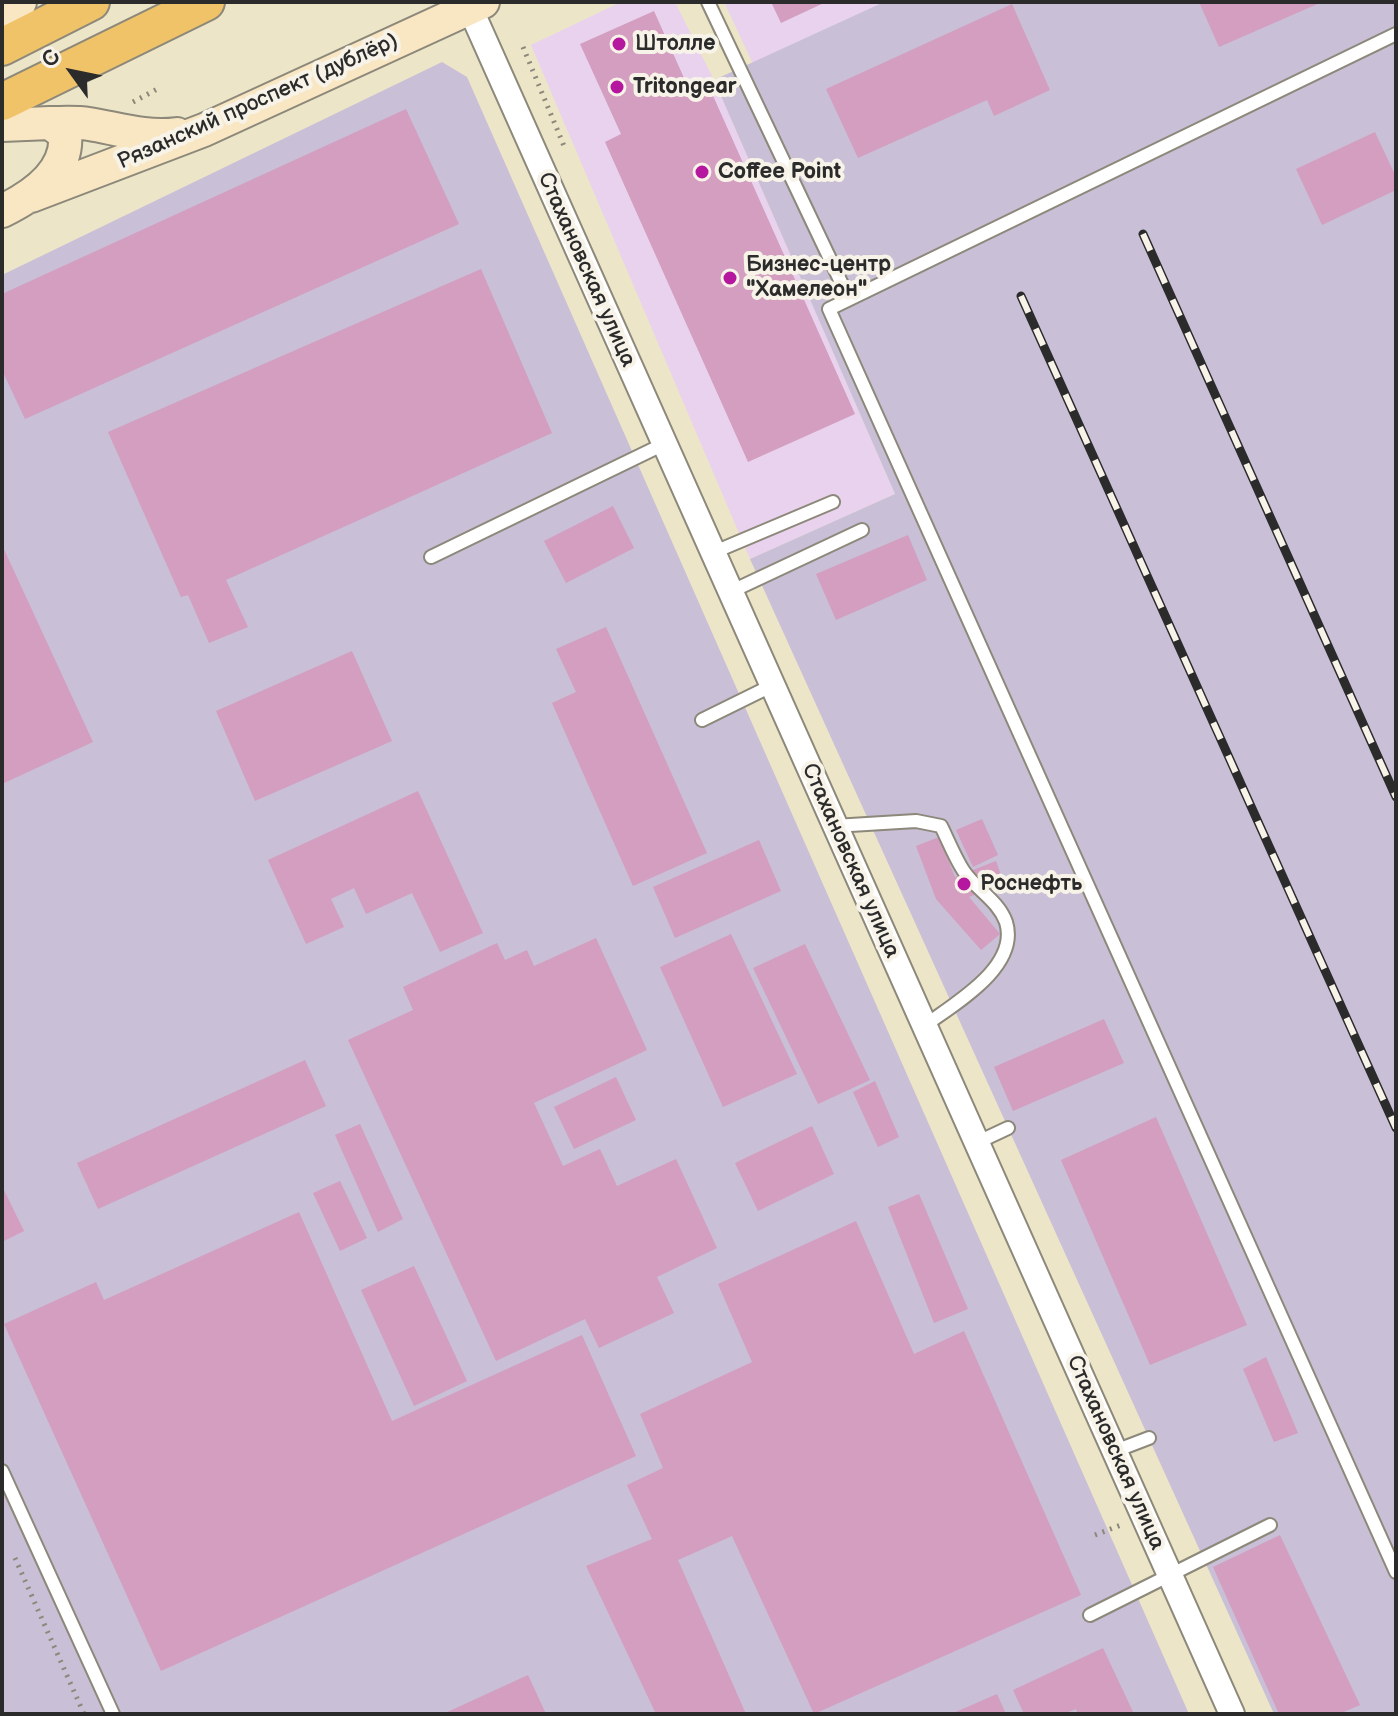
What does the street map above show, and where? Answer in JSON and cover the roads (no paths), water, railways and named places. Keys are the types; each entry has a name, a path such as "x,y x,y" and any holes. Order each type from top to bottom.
{"main road":[{"path":"2,27 20,2"},
{"path":"2,47 91,2"},
{"path":"2,102 206,2"},
{"name":"Рязанский проспект (дублёр)","path":"31,196 204,130 476,5"},
{"path":"2,211 31,196 56,170 67,150 65,134 50,123"},
{"path":"2,125 88,124 160,136 204,130"}],"street":[{"name":"Стахановская улица","path":"476,5 712,553 1232,1714"}],"lane":[{"path":"708,2 849,299"},
{"path":"1396,34 829,309 1396,1572"},
{"path":"431,557 664,444"},
{"path":"712,553 833,502"},
{"path":"730,592 862,530"},
{"path":"702,720 771,686"},
{"path":"834,826 916,821 941,826 964,872 994,904 1006,923 1007,950 986,980 924,1026"},
{"path":"976,1143 1008,1128"},
{"path":"1115,1451 1149,1438"},
{"path":"2,1471 113,1714"},
{"path":"1090,1615 1270,1525"}],"railway":[{"path":"1143,234 1396,797"},
{"path":"1021,296 1396,1128"}],"place":[{"name":"Штолле","path":"619,44"},
{"name":"Tritongear","path":"617,87"},
{"name":"Coffee Point","path":"702,172"},
{"name":"Бизнес-центр \"Хамелеон\"","path":"730,278"},
{"name":"Роснефть","path":"964,884"}]}
